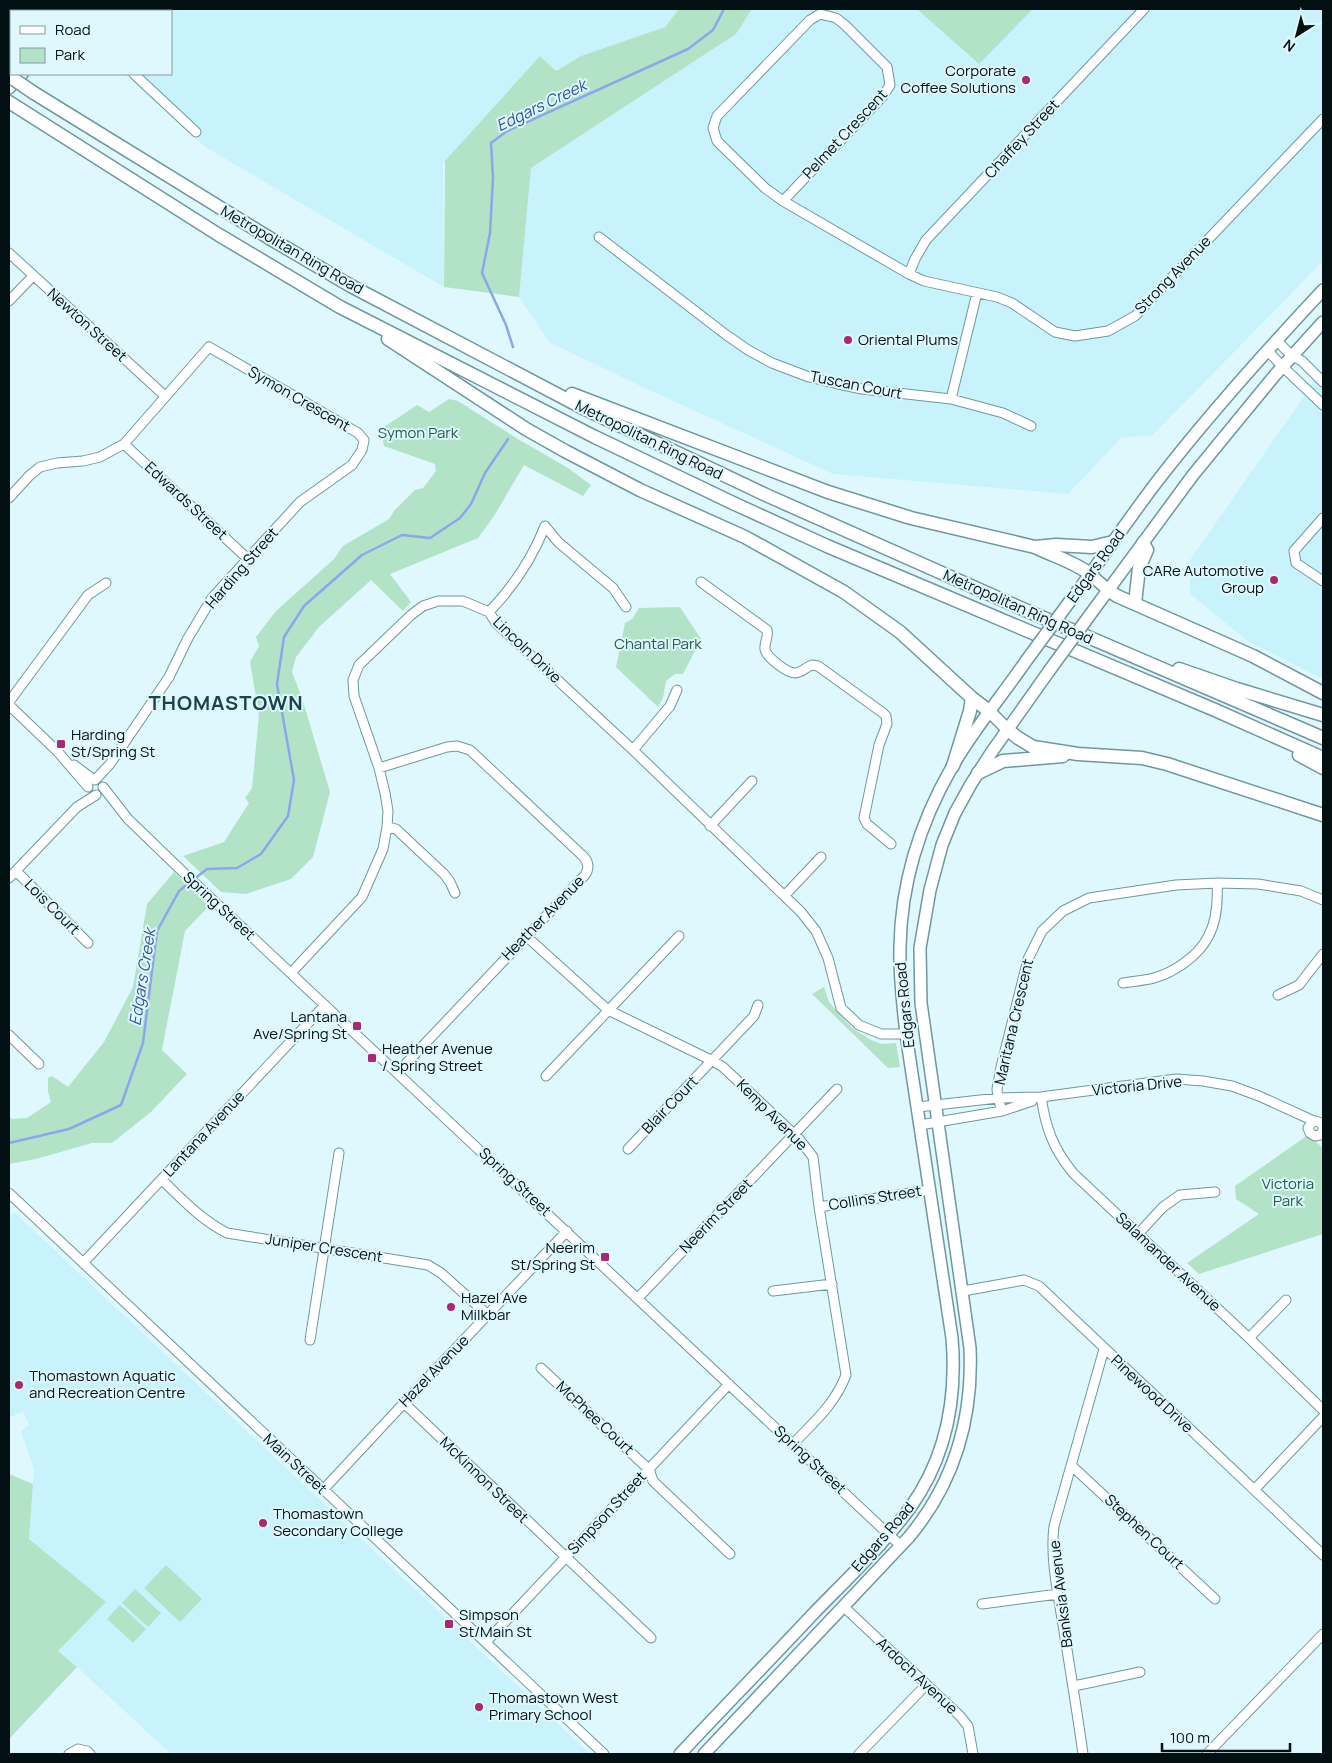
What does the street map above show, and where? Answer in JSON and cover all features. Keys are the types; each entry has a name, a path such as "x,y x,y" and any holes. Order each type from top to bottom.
{"highway":[{"name":"Metropolitan Ring Road","path":"9,76 271,240 351,286 583,408 726,477 1016,606 1323,738"},
{"name":"Metropolitan Ring Road","path":"14,105 219,235 340,307 564,422 735,504 844,553 1215,710 1323,758"},
{"path":"340,307 526,429 557,447 640,490 745,537 844,592 900,632 990,712"},
{"path":"501,365 623,415 828,492 911,518 1035,547 1074,563 1090,574"},
{"path":"1035,547 1056,545 1092,547 1113,542"},
{"path":"1135,603 1139,568 1147,550 1143,543"},
{"path":"1108,590 1117,596 1254,656 1323,693"},
{"path":"1124,652 1323,716"},
{"path":"953,766 970,711 972,698"},
{"path":"1215,710 1323,768"},
{"path":"1008,730 1033,747 1078,754 1142,758 1167,764 1323,815"},
{"path":"978,773 1003,761 1078,754"}],"main road":[{"path":"9,88 21,75"},
{"name":"Edgars Road","path":"680,1754 889,1534 910,1508 928,1478 941,1447 951,1404 954,1380 952,1338 906,1034 900,952 904,905 912,862 935,798 953,766 1026,661 1186,445 1267,350 1323,290"},
{"name":"Edgars Road","path":"704,1754 902,1546 928,1513 956,1457 969,1399 971,1365 963,1291 921,1003 920,948 930,890 942,845 955,813 978,773 1049,671 1193,475 1282,367 1323,322"},
{"path":"1090,574 1108,590"},
{"path":"990,712 1008,730"}],"street":[{"name":"Chaffey Street","path":"908,274 926,240 1144,9"},
{"name":"Pelmet Crescent","path":"713,128 717,116 810,20 820,14 841,21 888,67 890,86 883,96 783,200"},
{"path":"135,75 196,132"},
{"name":"Strong Avenue","path":"713,128 717,141 765,188 908,274 924,281 997,297 1012,303 1055,332 1075,336 1108,332 1135,316 1323,118"},
{"name":"Tuscan Court","path":"599,237 725,334 748,350 772,363 809,377 862,389 952,400 1003,413 1031,426"},
{"name":"Newton Street","path":"9,254 165,396"},
{"path":"9,301 32,276"},
{"path":"952,400 977,294"},
{"path":"1276,340 1292,356 1302,361 1323,382"},
{"name":"Symon Crescent","path":"165,396 209,347 358,433 364,440 362,450 352,465 300,502"},
{"path":"1267,350 1282,367 1323,405"},
{"path":"9,498 29,476 40,468 57,463 83,461 100,457 124,444 165,396"},
{"name":"Edwards Street","path":"124,444 248,559"},
{"name":"Harding Street","path":"77,807 110,764 168,677 188,638 212,598 300,502"},
{"path":"1323,518 1294,551 1296,563 1323,581"},
{"path":"489,612 500,601 538,544 545,526 558,542 613,588 626,607"},
{"path":"701,582 767,630 768,635 764,647 766,655 770,658 792,673 799,672 812,665 818,666 886,716 887,724 879,745 864,818 866,824 891,844"},
{"path":"9,703 88,595 106,583"},
{"name":"Lincoln Drive","path":"291,973 362,897 378,863 387,827 388,811 379,768 354,696 353,680 359,665 411,615 423,606 438,601 463,601 489,612 496,624 633,750 785,896 816,931 828,958 841,1008 859,1025 881,1034 906,1034"},
{"path":"633,750 670,706 677,690"},
{"name":"Spring Street","path":"9,703 206,894 902,1546"},
{"name":"Heather Avenue","path":"379,768 447,747 464,748 477,756 588,861 585,875 398,1072"},
{"path":"710,826 752,781"},
{"name":"Spring Street","path":"95,785 90,792 128,819"},
{"path":"12,875 77,807 96,795"},
{"path":"387,827 396,829 444,874 455,892"},
{"path":"785,896 821,858"},
{"name":"Lois Court","path":"12,875 88,944"},
{"path":"1123,982 1153,979 1174,970 1190,959 1208,937 1216,912 1218,883"},
{"name":"Maritana Crescent","path":"1002,1111 1000,1074 1028,959 1036,939 1063,911 1089,898 1176,885 1218,883 1258,884 1301,891 1323,900"},
{"name":"Kemp Avenue","path":"526,936 608,1010 723,1067 794,1134 813,1157 846,1375 833,1402 793,1444"},
{"path":"546,1076 679,936"},
{"path":"1278,995 1299,985 1323,954"},
{"name":"Lantana Avenue","path":"83,1263 325,1005"},
{"name":"Blair Court","path":"628,1149 754,1016 758,1005"},
{"path":"9,1035 39,1064"},
{"name":"Victoria Drive","path":"918,1107 1000,1098 1042,1098 1176,1079 1232,1086 1259,1096 1319,1128"},
{"name":"Neerim Street","path":"638,1298 837,1088"},
{"name":"Victoria Drive","path":"920,1125 1002,1111 1042,1098"},
{"name":"Salamander Avenue","path":"1042,1098 1048,1131 1059,1155 1073,1173 1323,1410"},
{"path":"310,1340 339,1153"},
{"name":"Juniper Crescent","path":"162,1180 206,1221 226,1233 428,1265 441,1273 488,1315"},
{"name":"Collins Street","path":"819,1206 930,1190"},
{"path":"1138,1234 1163,1207 1180,1196 1215,1192"},
{"name":"Main Street","path":"9,1193 604,1754"},
{"name":"Hazel Avenue","path":"323,1490 567,1231"},
{"name":"Pinewood Drive","path":"963,1291 1024,1280 1039,1286 1323,1555"},
{"path":"773,1292 832,1284"},
{"path":"1249,1338 1286,1300"},
{"name":"Banksia Avenue","path":"1083,1754 1074,1686 1058,1594 1052,1540 1054,1526 1104,1349"},
{"name":"McPhee Court","path":"541,1368 648,1469 653,1481 730,1554"},
{"name":"Simpson Street","path":"486,1642 729,1384"},
{"name":"McKinnon Street","path":"404,1403 651,1638"},
{"path":"1255,1489 1323,1417"},
{"name":"Stephen Court","path":"1072,1466 1215,1599"},
{"path":"982,1604 1058,1594"},
{"name":"Ardoch Avenue","path":"844,1607 960,1716 968,1726 973,1754"},
{"path":"1207,1754 1323,1634"},
{"path":"1074,1686 1140,1672"},
{"path":"859,1754 926,1685"},
{"path":"70,1754 78,1749 87,1751 90,1754"}],"shaded area":[{"path":"679,9 665,27 581,56 555,71 540,56 443,164 444,287 205,147 125,75 172,75 172,10 112,10"},
{"path":"752,9 917,9 979,63 1033,9 1323,9 1323,261 1152,436 1122,437 1068,494 833,474 549,342 519,297 531,168 736,34"},
{"path":"1323,369 1323,679 1249,642 1190,594 1190,560"},
{"path":"14,1212 589,1753 171,1754 58,1651 105,1602 29,1539 34,1469 21,1431 29,1425 23,1411 9,1418 9,1217"}],"green space":[{"path":"679,9 752,9 736,34 531,168 519,297 444,287 445,161 540,56 556,71 581,56 665,27"},
{"path":"917,9 1033,9 979,64"},
{"name":"Symon Park","path":"449,399 458,401 568,468 591,485 583,496 524,465 494,516 478,538 390,574 411,602 403,611 371,580 319,627 296,657 292,672 302,698 330,792 313,857 291,879 246,894 221,892 183,856 224,842 249,803 245,798 252,788 259,715 250,662 259,646 256,637 276,611 334,559 343,546 389,519 394,511 415,490 423,488 436,471 435,464 384,446 381,429 417,405 429,412"},
{"name":"Chantal Park","path":"680,607 701,639 683,674 675,674 666,681 663,698 658,707 616,667 625,623 632,619 639,608"},
{"path":"174,872 209,906 185,931 162,1050 187,1074 151,1112 112,1143 92,1143 36,1159 9,1164 9,1117 12,1119 27,1118 51,1102 48,1092 48,1078 52,1076 68,1087 104,1042 133,987 147,904"},
{"path":"824,987 829,1002 852,1028 881,1044 896,1043 900,1067 888,1068 812,994"},
{"name":"Victoria Park","path":"1308,1135 1323,1148 1323,1234 1199,1274 1187,1263 1259,1214 1236,1199 1235,1186"},
{"path":"9,1474 33,1484 29,1539 106,1602 58,1651 77,1667 9,1739"},
{"path":"166,1565 202,1599 180,1622 144,1588"},
{"path":"135,1589 161,1613 148,1627 122,1603"},
{"path":"120,1605 146,1629 133,1643 107,1619"}],"waterway":[{"name":"Edgars Creek","path":"513,347 506,325 482,273 490,233 493,178 491,143 507,131 688,49 713,30 724,9"},
{"name":"Edgars Creek","path":"9,1143 69,1129 121,1105 143,1043 157,931 179,891 207,869 237,868 261,854 288,816 294,780 277,684 284,637 304,606 362,555 402,535 430,538 460,518 471,504 485,473 508,439"}],"place":[{"name":"Corporate Coffee Solutions","path":"1026,80"},
{"name":"Oriental Plums","path":"848,340"},
{"name":"CARe Automotive Group","path":"1274,580"},
{"name":"Harding St/Spring St","path":"61,744"},
{"name":"Lantana Ave/Spring St","path":"357,1026"},
{"name":"Heather Avenue / Spring Street","path":"372,1058"},
{"name":"Neerim St/Spring St","path":"605,1257"},
{"name":"Hazel Ave Milkbar","path":"451,1307"},
{"name":"Thomastown Aquatic and Recreation Centre","path":"19,1385"},
{"name":"Thomastown Secondary College","path":"263,1523"},
{"name":"Simpson St/Main St","path":"449,1624"},
{"name":"Thomastown West Primary School","path":"479,1707"}],"district":[{"name":"THOMASTOWN","path":"226,703"}]}
